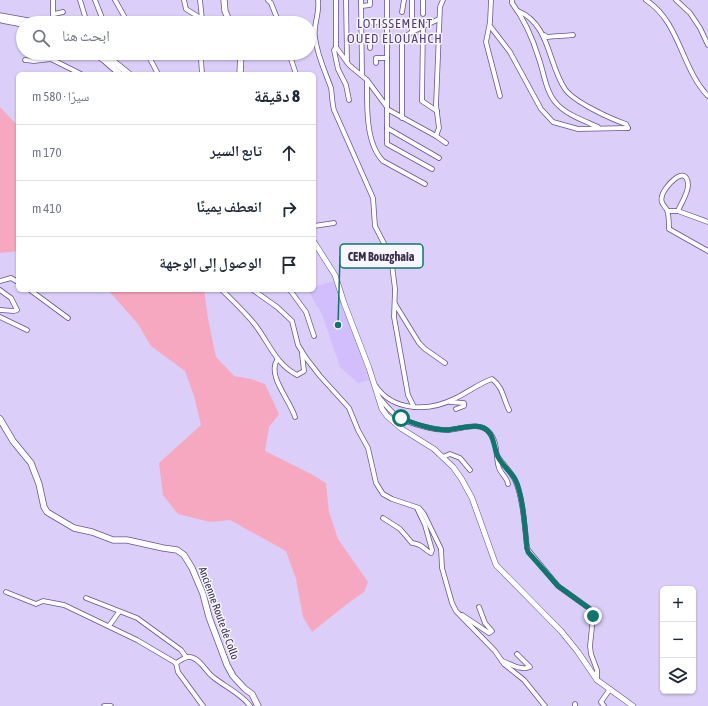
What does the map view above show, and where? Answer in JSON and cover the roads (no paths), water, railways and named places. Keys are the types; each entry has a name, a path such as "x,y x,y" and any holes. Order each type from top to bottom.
{"main road":[{"path":"224,0 227,16"},
{"path":"0,16 16,18"},
{"path":"0,19 16,22"},
{"path":"104,60 118,72"},
{"path":"112,60 127,72"},
{"path":"240,60 240,72"},
{"name":"Ancienne Route de Collo","path":"0,419 13,441 31,463 39,484 44,508 47,512 74,528 92,532 113,540 128,540 177,550 184,555 188,560 203,594 209,617 227,665 233,676 252,694 258,706"}],"street":[{"path":"54,0 54,14 63,12"},
{"path":"80,0 85,16"},
{"path":"95,0 101,16"},
{"path":"115,0 124,16"},
{"path":"184,0 186,9 196,16"},
{"path":"200,0 202,16"},
{"path":"268,0 271,3 276,16"},
{"path":"316,25 319,8 318,0"},
{"path":"336,0 336,47 334,50 338,69 346,85 349,100"},
{"path":"346,0 347,62"},
{"path":"362,0 362,75"},
{"path":"362,6 370,5 370,0"},
{"path":"387,0 387,144 432,169"},
{"path":"402,12 404,0"},
{"path":"412,0 412,32"},
{"path":"423,0 423,14"},
{"path":"436,136 439,128 437,111 439,0"},
{"path":"440,7 443,0"},
{"path":"491,0 492,11 486,42 500,96"},
{"path":"512,0 512,3 525,23 536,50 549,90 556,103 563,109 598,128"},
{"path":"646,0 658,9 667,20 696,83 708,96"},
{"path":"676,0 690,13 700,28 708,45"},
{"path":"490,26 510,52 541,109 554,122 578,129 628,128 626,124 581,103 565,90 549,54 544,35 534,21 518,11"},
{"path":"402,118 402,42 404,37 412,32 439,19"},
{"path":"362,23 386,22"},
{"path":"423,26 422,101 437,111"},
{"path":"544,35 547,37 552,35 573,35"},
{"path":"362,42 370,41 370,48"},
{"path":"316,42 331,90 331,99 334,110 373,198 375,226 391,257 395,289 394,317 408,395 414,407"},
{"path":"336,47 347,62 367,80 387,108 446,143"},
{"path":"376,63 376,58 387,58"},
{"path":"25,60 42,60"},
{"path":"53,60 77,72"},
{"path":"151,60 157,72"},
{"path":"202,60 202,72"},
{"path":"291,60 295,72"},
{"path":"367,80 368,114 374,148 378,156 383,161 426,184"},
{"path":"387,128 438,158"},
{"path":"678,211 688,189 688,184 683,176 676,177 670,182 663,193 661,203 668,211 669,229 708,251"},
{"path":"668,211 678,211 708,222"},
{"path":"316,226 334,223"},
{"path":"316,247 335,275 382,409 387,416 402,429 443,457 461,478 472,498 496,565 560,631 578,652 597,680 633,706"},
{"path":"0,281 11,278 16,281"},
{"path":"0,290 11,298 16,310 0,310"},
{"path":"33,292 68,318"},
{"path":"224,292 244,312 268,342 277,360 289,371 298,375 304,371 302,351"},
{"path":"256,292 292,321 298,345 320,376 349,408 358,430 368,448 376,483 383,494 417,508 428,520 441,549 442,568 452,603 456,610 495,652 504,664 524,680 545,706"},
{"path":"291,292 306,312 314,336"},
{"path":"395,303 419,343 444,363"},
{"path":"0,317 27,330"},
{"path":"277,360 274,365 276,378 295,417"},
{"path":"373,381 381,394 402,406 414,407 437,406 456,399 492,379 501,387 509,410"},
{"path":"377,394 394,413 415,424 446,430 476,426 482,427 488,431 494,441 497,455 496,459 500,471 508,480 508,484"},
{"path":"446,402 464,403 464,406 456,409"},
{"path":"443,457 450,454 460,458 470,470"},
{"path":"497,455 518,486 528,552 558,586 590,609 593,616 590,646 591,654 597,670 597,680"},
{"path":"383,518 388,523 400,529 412,543 416,543 426,548 428,552 431,553 432,550 425,525 417,508"},
{"path":"6,592 36,604 43,601 64,605 137,640 176,663 178,672 203,706"},
{"path":"86,598 137,618 181,650 186,657"},
{"path":"456,610 489,633 492,631 485,623 479,607"},
{"path":"109,626 119,612"},
{"path":"502,661 522,668 530,667 517,654"},
{"path":"176,663 186,657 196,659 212,676 250,706"},
{"path":"604,706 601,702 610,689"},
{"path":"104,706 111,706"}],"place":[{"name":"CEM Bouzghaia","path":"338,325"}],"district":[{"name":"LOTISSEMENT OUED ELOUAHCH","path":"395,30"}]}
